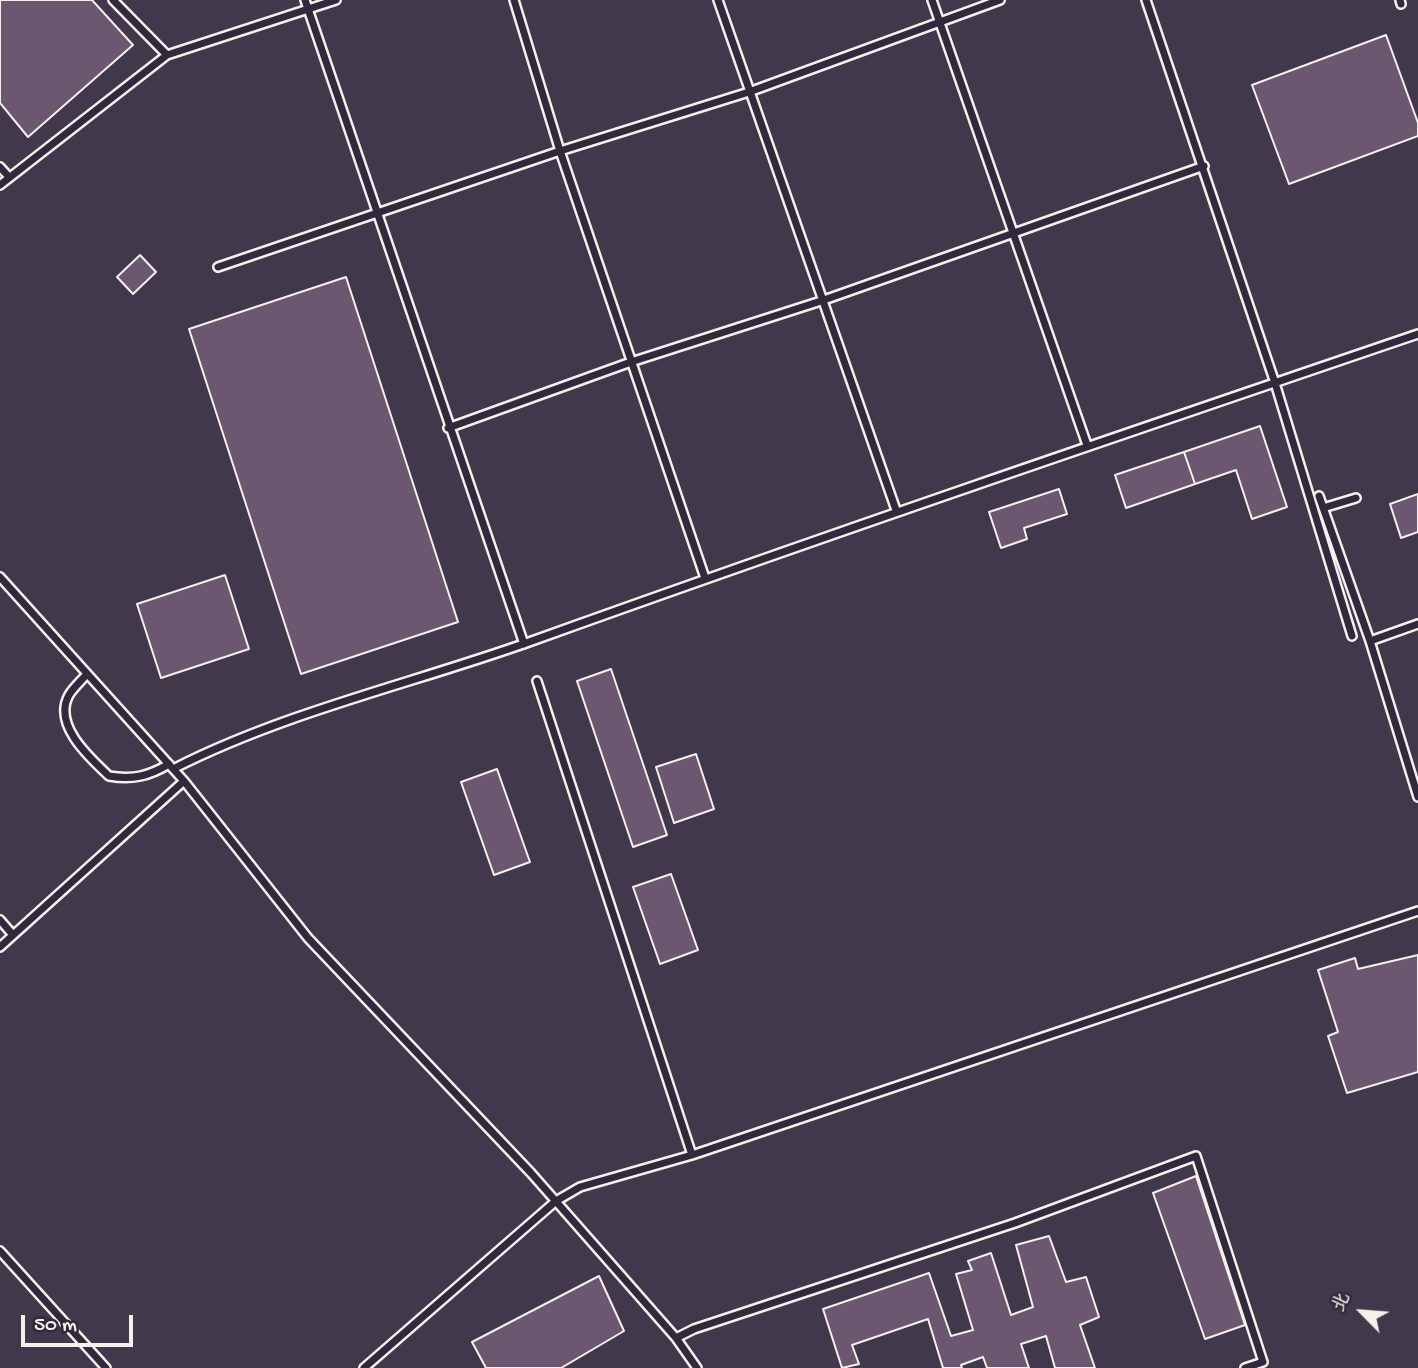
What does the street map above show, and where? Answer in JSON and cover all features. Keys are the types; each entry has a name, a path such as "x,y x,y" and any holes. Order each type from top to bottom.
{"lane":[{"path":"113,0 167,54"},
{"path":"304,0 524,644"},
{"path":"0,186 167,54 336,0"},
{"path":"514,0 560,151 705,578"},
{"path":"718,0 895,510"},
{"path":"932,0 1011,234 1087,445"},
{"path":"218,267 378,215 560,151 749,92 1000,0"},
{"path":"1146,0 1275,383 1352,636"},
{"path":"448,428 631,362 821,301 1204,166"},
{"path":"0,167 9,177"},
{"path":"87,674 67,697 70,728 83,749 110,776 129,779 150,775 305,715 524,644 895,510 1418,334"},
{"path":"1319,496 1370,641 1418,797"},
{"path":"1323,508 1356,498"},
{"path":"0,576 184,781 308,939 556,1201 677,1338 697,1368"},
{"path":"1370,641 1418,624"},
{"path":"537,681 692,1155"},
{"path":"0,947 184,781"},
{"path":"363,1368 556,1201 580,1188 692,1155 1418,911"},
{"path":"0,920 13,935"},
{"path":"677,1338 694,1329 1015,1223 1196,1156 1263,1362 1245,1368"},
{"path":"0,1251 106,1368"}],"building":[{"path":"0,0 92,0 133,45 28,137 0,103"},
{"path":"1386,35 1418,123 1418,136 1289,184 1252,85"},
{"path":"140,255 156,272 133,294 117,277"},
{"path":"346,277 458,622 301,674 189,329"},
{"path":"1260,426 1287,507 1252,519 1236,470 1195,484 1184,452"},
{"path":"1184,452 1195,484 1126,508 1115,475"},
{"path":"1059,489 1067,514 1024,528 1027,539 1001,548 989,512"},
{"path":"1418,494 1418,532 1401,538 1390,504"},
{"path":"225,575 249,649 161,678 137,604"},
{"path":"611,669 667,835 633,847 577,681"},
{"path":"696,754 714,809 674,823 656,767"},
{"path":"497,769 530,862 494,875 461,782"},
{"path":"671,874 698,950 660,964 633,887"},
{"path":"1418,955 1418,1072 1347,1093 1328,1036 1338,1032 1318,970 1355,958 1358,969"},
{"path":"1196,1176 1245,1325 1205,1339 1153,1193"},
{"path":"1049,1236 1066,1282 1086,1277 1099,1317 1080,1325 1095,1368 1055,1368 1046,1336 1021,1344 1029,1368 987,1368 983,1357 961,1365 962,1368 943,1368 928,1319 852,1345 859,1364 842,1368 823,1309 929,1273 951,1336 973,1330 956,1274 972,1270 968,1261 991,1253 1011,1315 1033,1307 1016,1245"},
{"path":"599,1276 624,1331 561,1368 486,1368 472,1342"}]}
